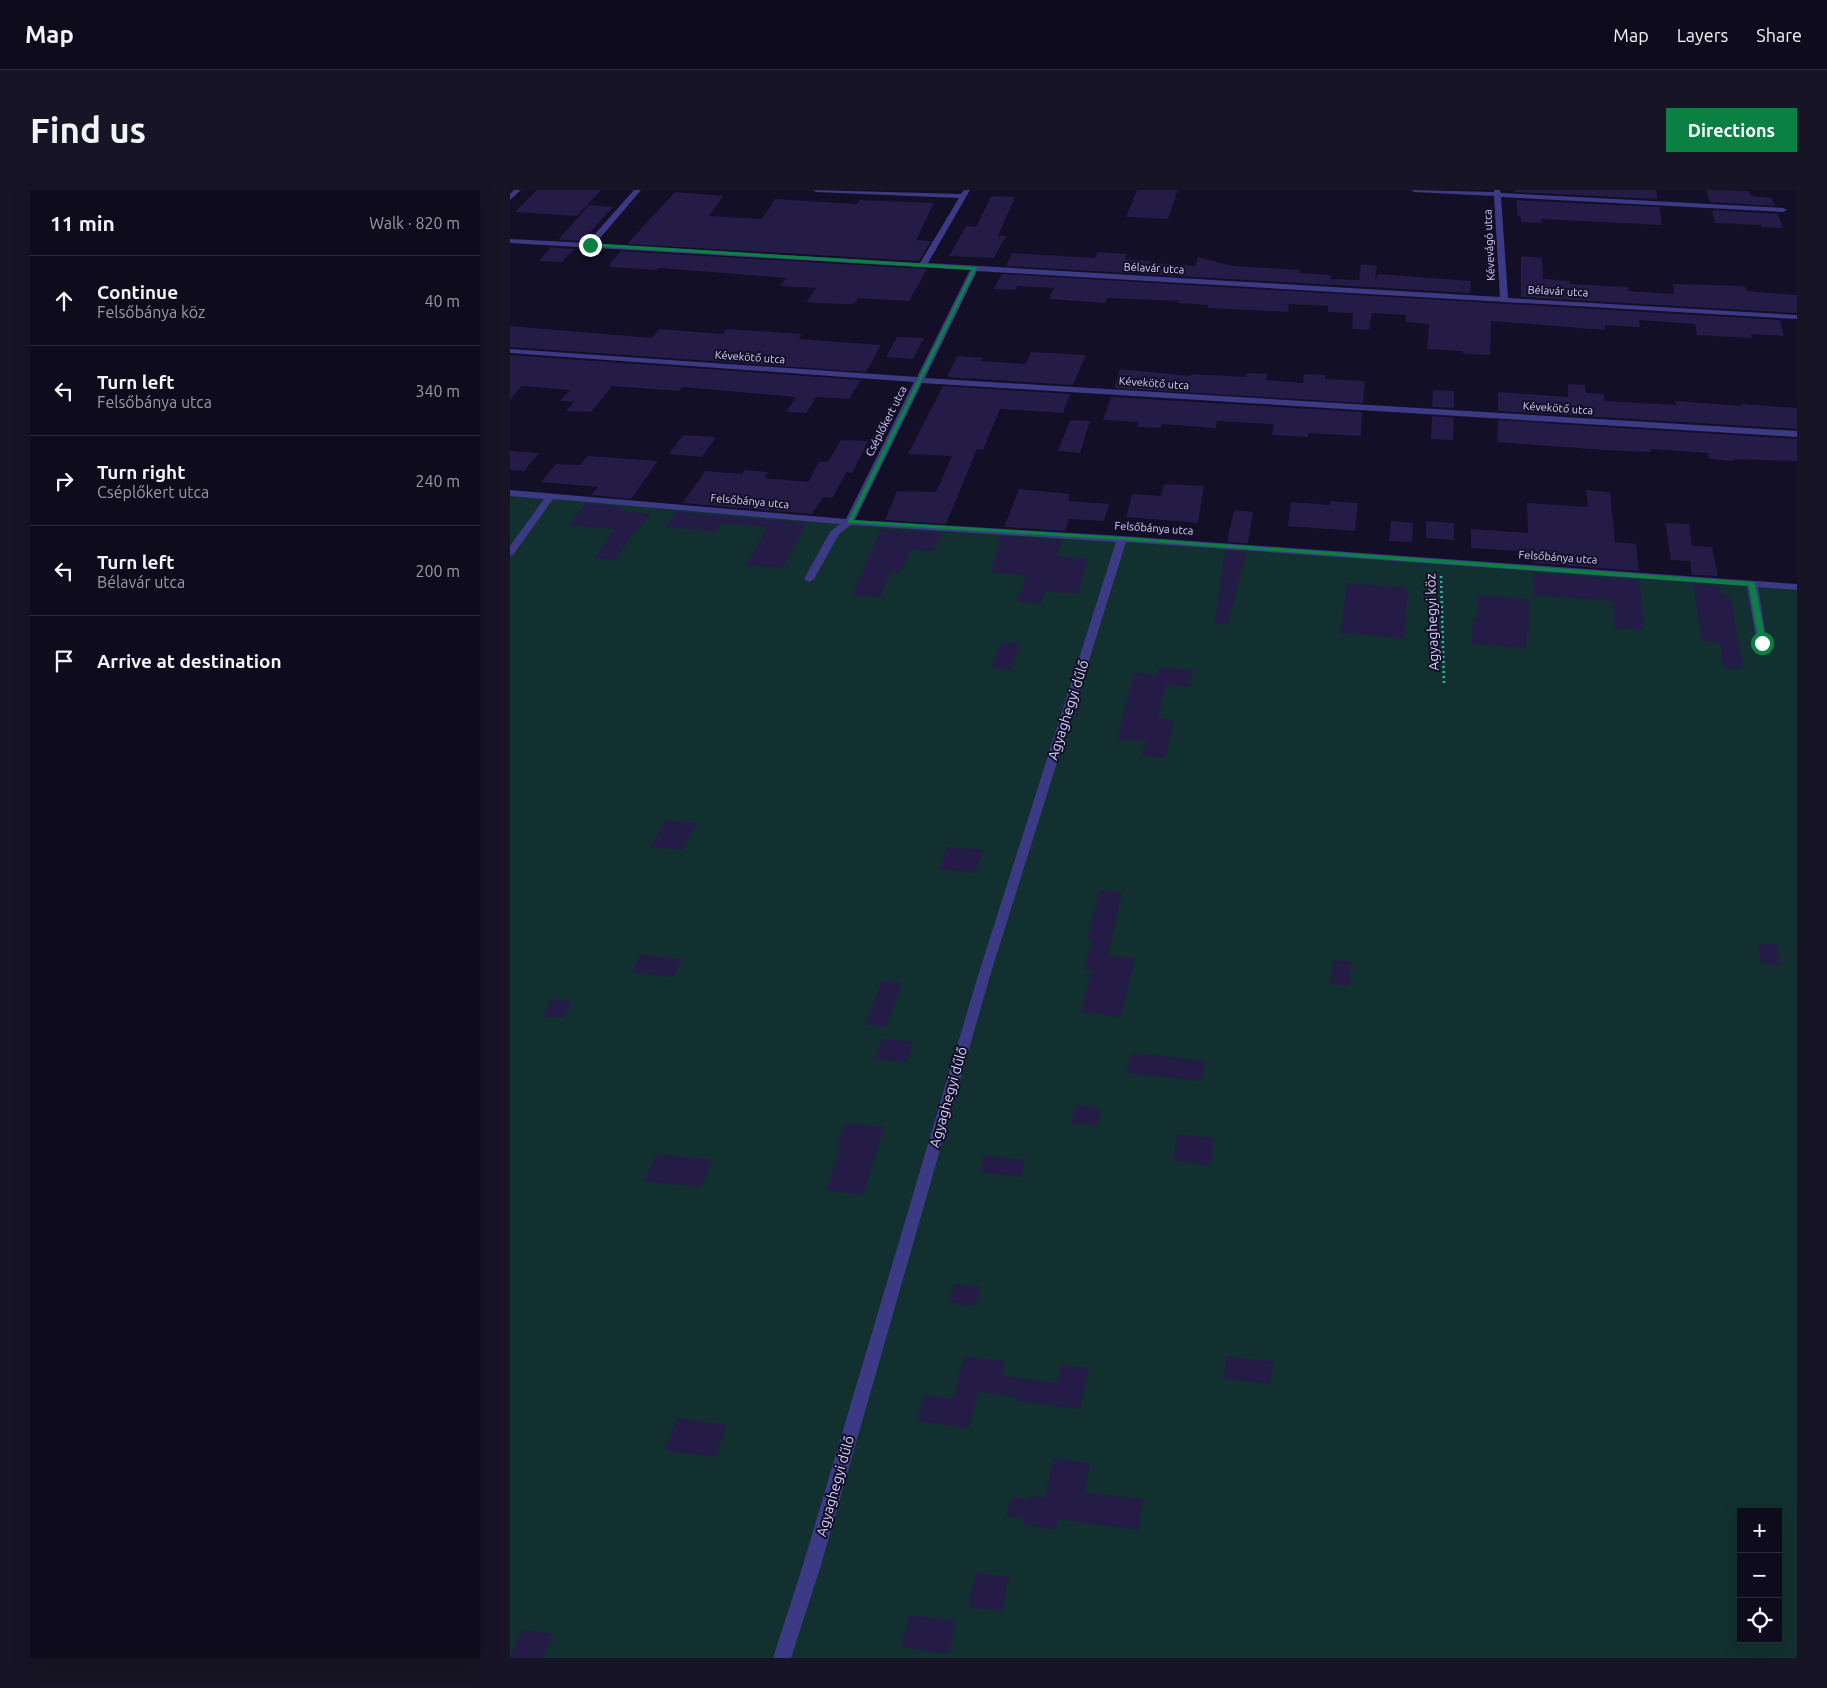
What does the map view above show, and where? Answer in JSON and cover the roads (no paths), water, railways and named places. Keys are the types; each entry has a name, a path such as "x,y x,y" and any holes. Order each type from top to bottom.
{"street":[{"path":"510,198 518,190"},
{"path":"590,245 638,190"},
{"path":"816,190 965,193 923,265"},
{"path":"1414,190 1497,192 1783,210"},
{"name":"Kévevágó utca","path":"1497,192 1504,299"},
{"name":"Bélavár utca","path":"510,241 1797,317"},
{"name":"Cséplőkert utca","path":"809,579 835,532 849,522 976,268"},
{"name":"Kévekötő utca","path":"510,351 920,380 1797,434"},
{"name":"Felsőbánya utca","path":"510,493 849,522 1122,538 1797,587"},
{"path":"510,553 551,496"},
{"name":"Agyaghegyi dűlő","path":"782,1658 812,1565 983,979 1122,538"},
{"path":"1752,584 1762,643"}]}
